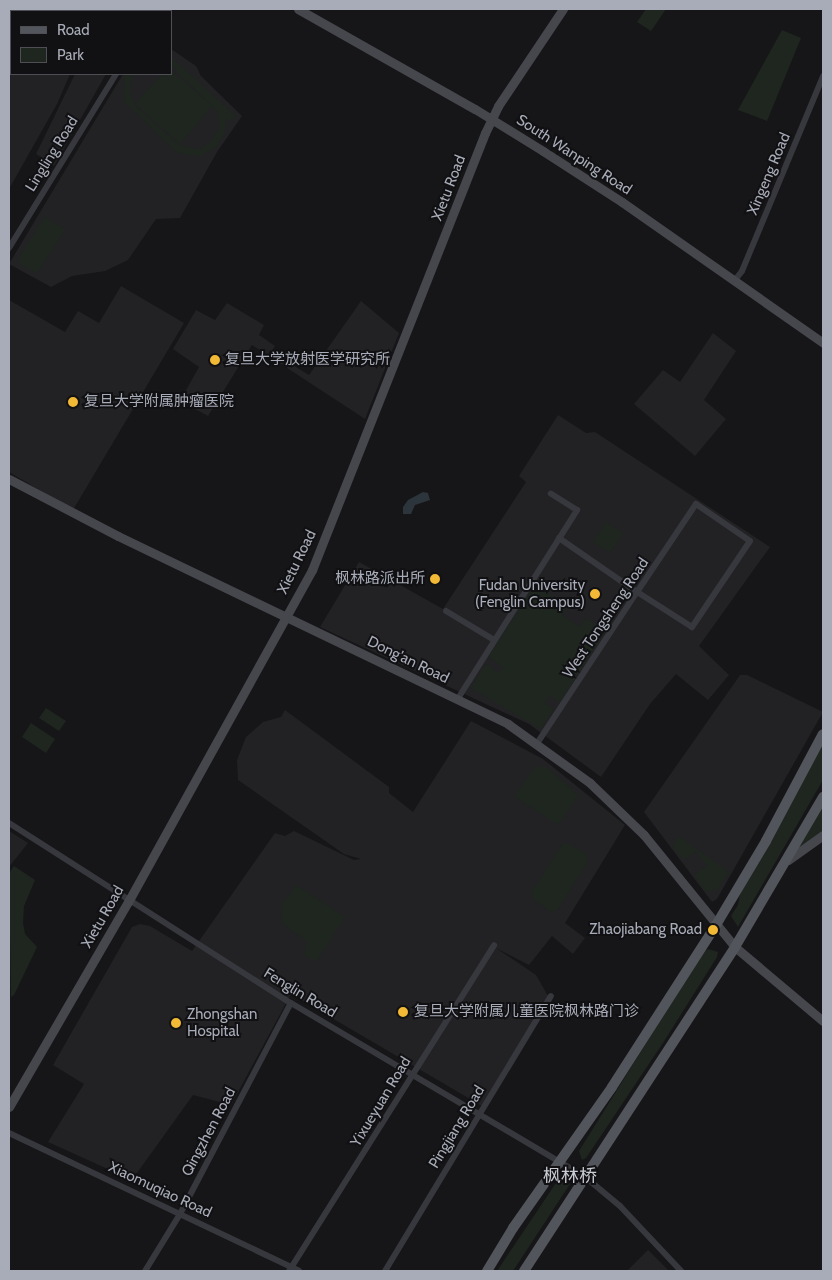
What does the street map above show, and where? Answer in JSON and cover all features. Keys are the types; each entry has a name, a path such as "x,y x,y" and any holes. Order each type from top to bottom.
{"main road":[{"name":"South Wanping Road","path":"298,9 492,119 622,202 823,343"},
{"name":"Xietu Road","path":"9,1106 128,902 312,570 492,119 559,11"},
{"name":"Dong'an Road","path":"9,479 508,724 590,784 644,835 735,947 823,1021"},
{"path":"487,1271 559,1160 612,1087 716,925 766,841 823,734"},
{"path":"524,1271 584,1176 735,947 788,860 823,797"},
{"path":"788,860 823,836"}],"street":[{"name":"Lingling Road","path":"9,248 115,75"},
{"name":"Xingeng Road","path":"735,280 742,270 823,76"},
{"path":"457,700 577,510 551,494"},
{"name":"West Tongsheng Road","path":"536,745 637,592 696,504 750,541 692,627 637,592"},
{"path":"559,538 637,592"},
{"path":"446,611 494,640"},
{"name":"Fenglin Road","path":"9,823 128,902 291,1003 584,1176 620,1206 682,1271"},
{"name":"Yixueyuan Road","path":"290,1269 357,1167 412,1074 494,945"},
{"name":"Pingjiang Road","path":"385,1271 551,996"},
{"name":"Qingzhen Road","path":"145,1271 180,1214 291,1003"},
{"name":"Xiaomuqiao Road","path":"9,1133 180,1214 290,1269 299,1271"}],"shaded area":[{"path":"9,9 143,9 10,10 10,75 70,75 57,104 9,189"},
{"path":"172,50 196,66 201,76 242,116 217,152 180,218 156,219 128,260 105,271 72,276 51,287 9,264 122,75 172,75"},
{"path":"75,75 105,75 54,166 36,154"},
{"name":"复旦大学附属肿瘤医院","path":"121,286 184,323 73,510 9,472 9,300 65,332 78,311 99,323"},
{"path":"361,301 399,333 365,419 252,345 208,416 180,401 199,367 173,349 196,310 215,320 227,303 264,325 259,335 275,346 271,352 309,375"},
{"path":"713,333 736,351 704,400 726,419 695,456 634,404 663,370 680,382"},
{"name":"Fudan University (Fenglin Campus)","path":"558,415 586,433 595,432 770,547 699,646 729,675 708,700 676,674 650,704 601,777 529,724 320,627 359,562 443,609 526,482 519,476"},
{"path":"423,492 428,493 430,500 415,505 411,514 403,514 403,507 408,500"},
{"path":"740,675 747,675 823,712 717,899 712,902 644,812"},
{"name":"Zhongshan Hospital","path":"285,710 389,787 389,793 413,812 471,721 543,759 625,825 565,923 585,938 573,954 552,936 529,965 496,948 536,975 548,996 482,1106 291,994 231,1105 193,1095 132,1180 48,1142 84,1084 53,1065 132,927 140,924 150,926 192,951 275,833 285,836 294,831 354,860 361,859 344,854 238,780 237,760 246,737 263,722 281,717"},
{"path":"9,831 28,843 9,867"},
{"path":"648,1250 669,1271 627,1271"}],"green space":[{"path":"646,9 666,9 651,31 637,22"},
{"path":"782,30 801,38 767,121 738,110"},
{"path":"172,58 235,116 230,122 226,118 224,135 216,147 200,156 177,153 125,102 124,77 125,75 134,75 129,87 134,105 179,145 199,149 212,141 219,128 218,112 172,67"},
{"path":"172,71 212,106 180,144 135,104 161,75 172,75"},
{"path":"44,217 65,229 37,274 17,262"},
{"path":"606,522 623,533 610,553 593,542"},
{"path":"535,585 568,606 562,615 580,627 586,618 605,632 560,702 549,696 545,703 554,709 541,729 471,688 486,664 499,673 503,667 488,657"},
{"path":"46,708 66,721 59,731 39,718"},
{"path":"31,723 55,739 46,753 22,737"},
{"path":"823,741 823,780 738,927 731,916 738,905 740,894"},
{"path":"535,767 546,767 578,795 558,825 514,796"},
{"path":"823,802 823,832 797,849"},
{"path":"678,836 729,872 717,890 705,891 694,875 707,866 696,851 684,860 673,847"},
{"path":"567,843 586,854 588,861 557,911 551,912 533,899 532,892 562,844"},
{"path":"14,866 35,880 24,906 23,923 25,934 37,947 14,995 11,997 9,873"},
{"path":"296,885 345,917 316,962 305,955 307,941 283,925 281,906"},
{"path":"708,949 718,952 717,957 663,1043 586,1158 582,1160 579,1151 703,952"},
{"path":"564,1176 570,1184 513,1271 497,1271 560,1177"}],"place":[{"name":"复旦大学放射医学研究所","path":"215,360"},
{"name":"复旦大学附属肿瘤医院","path":"73,402"},
{"name":"枫林路派出所","path":"435,579"},
{"name":"Fudan University (Fenglin Campus)","path":"595,594"},
{"name":"Zhaojiabang Road","path":"713,930"},
{"name":"复旦大学附属儿童医院枫林路门诊","path":"403,1012"},
{"name":"Zhongshan Hospital","path":"176,1023"}],"district":[{"name":"枫林桥","path":"570,1176"}]}
